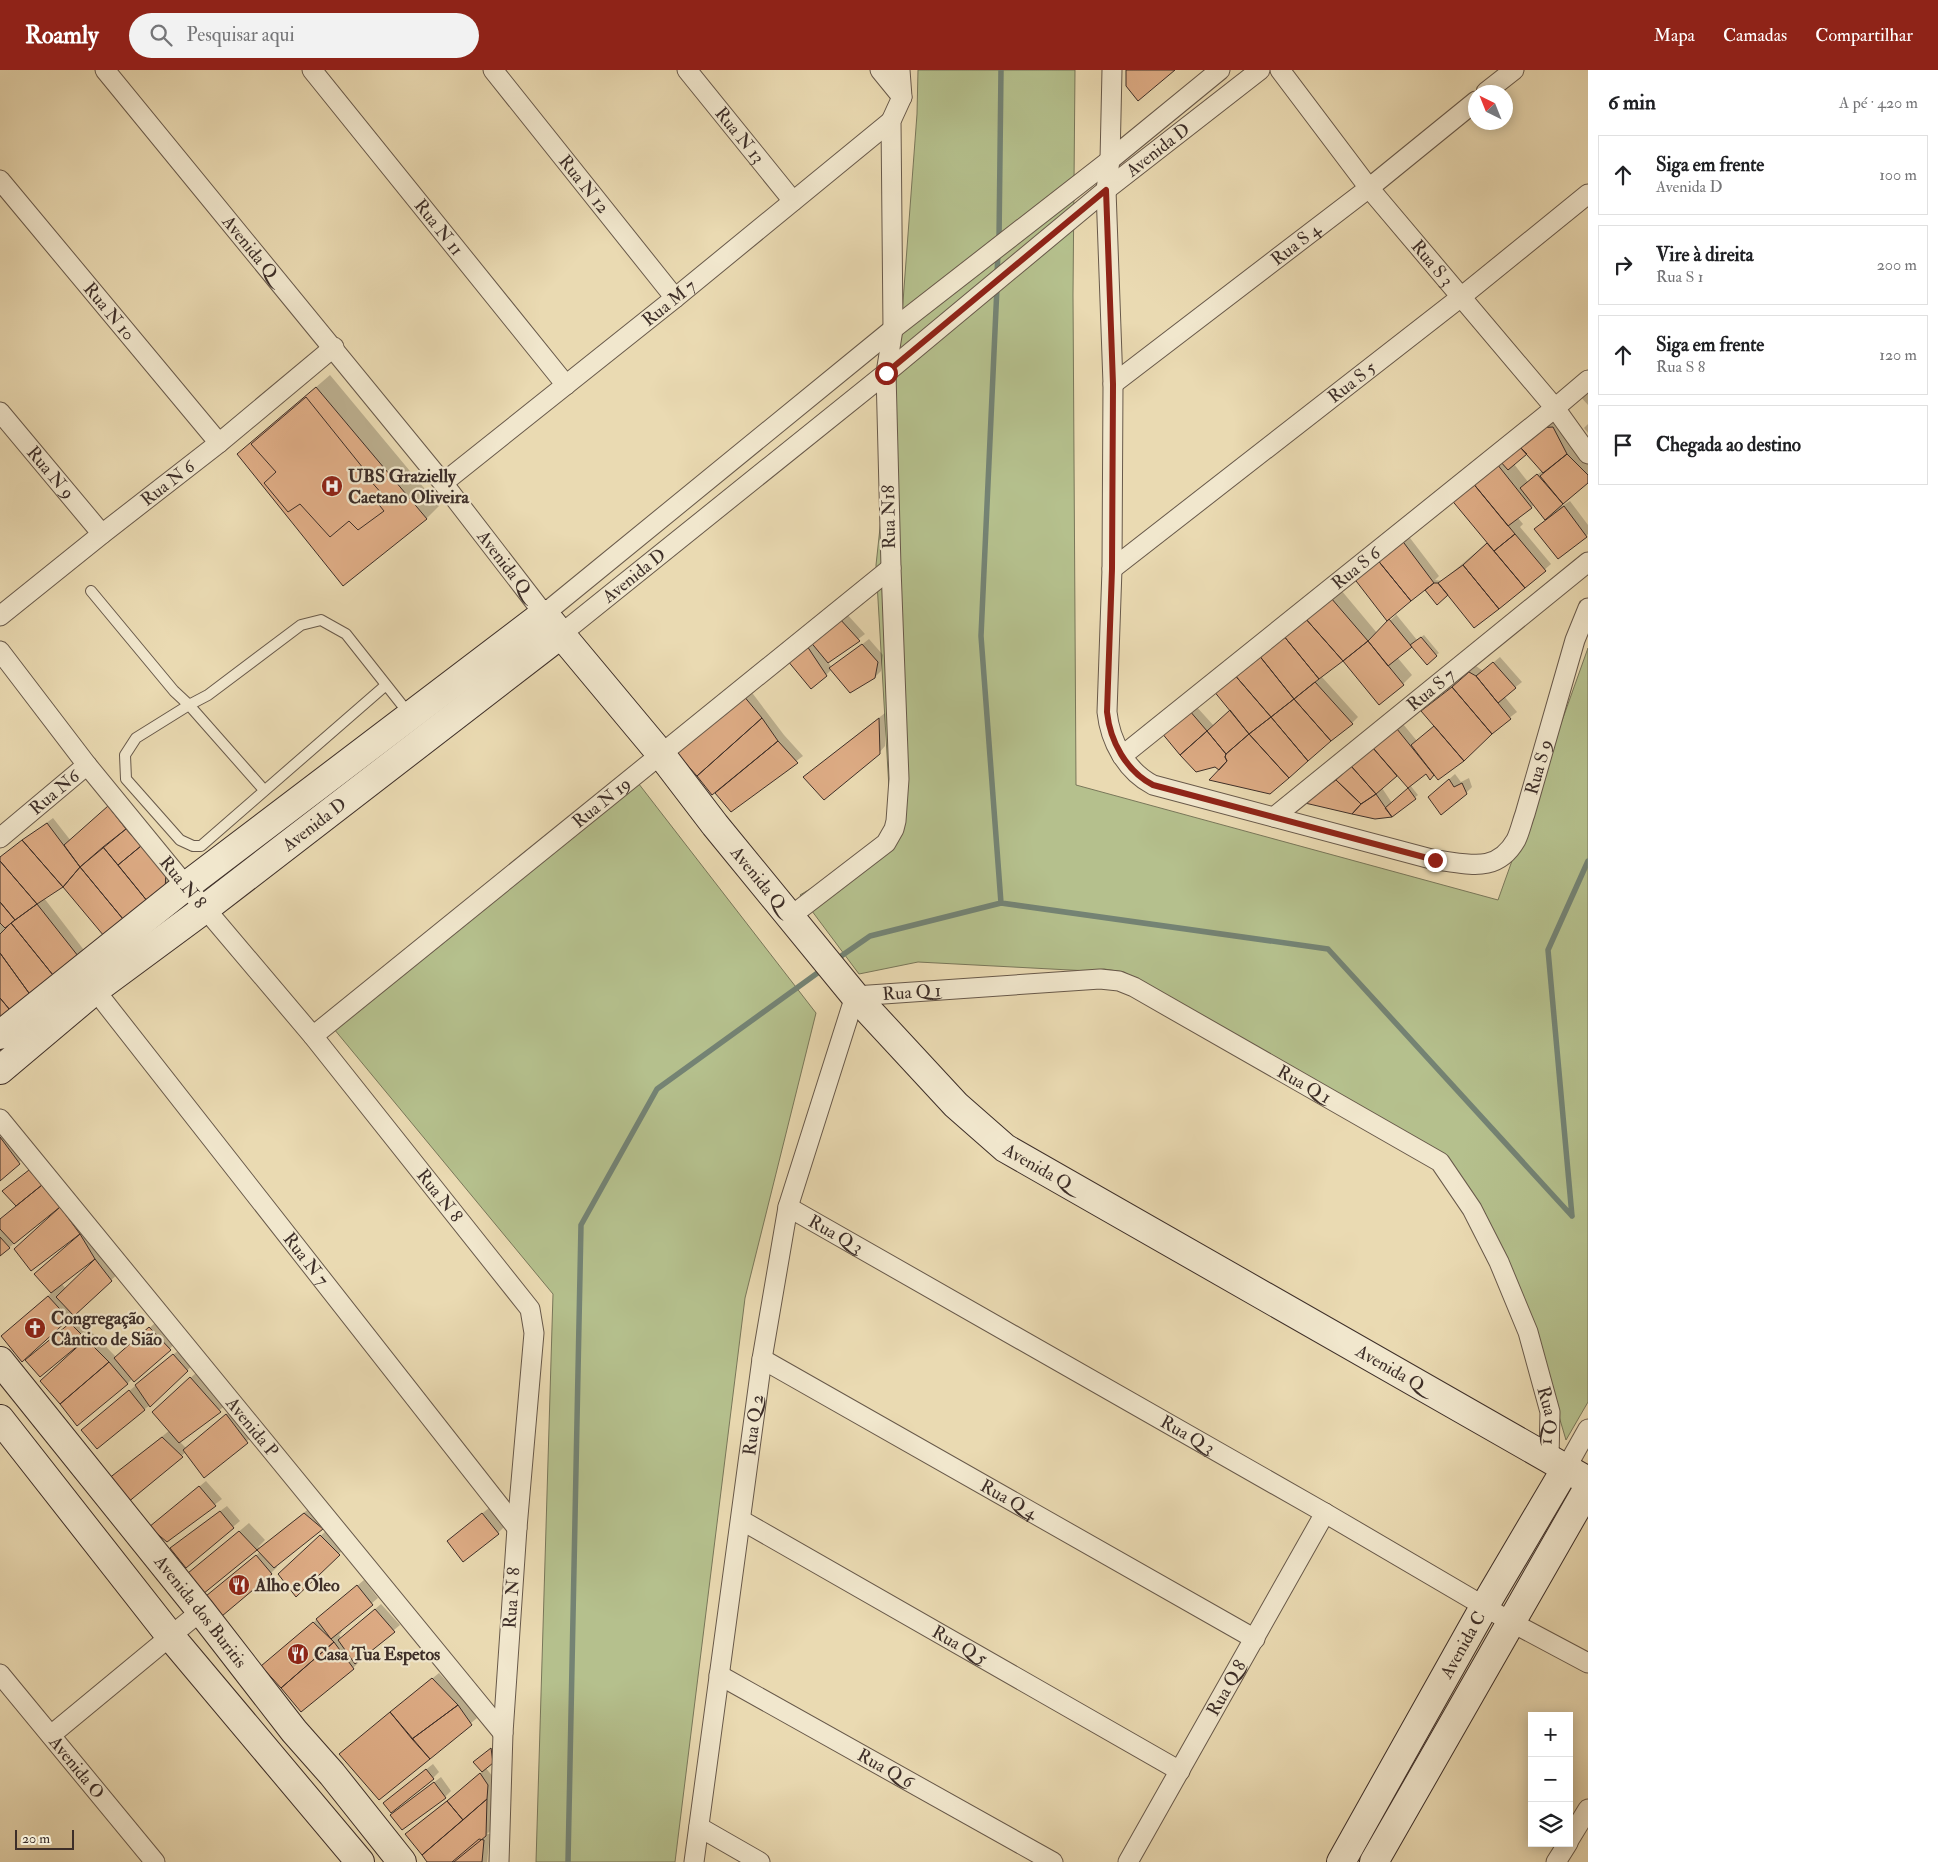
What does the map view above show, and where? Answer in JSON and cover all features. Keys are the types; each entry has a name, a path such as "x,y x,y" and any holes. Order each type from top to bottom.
{"street":[{"name":"Avenida Q","path":"105,70 334,347 443,483 560,635 660,753 715,825 855,996 956,1105 1005,1148 1567,1469"},
{"name":"Rua N 11","path":"312,70 566,385"},
{"name":"Rua N 12","path":"493,70 675,298"},
{"name":"Rua N 13","path":"687,70 794,201"},
{"path":"880,70 902,97"},
{"name":"Rua N18","path":"791,916 886,843 894,829 899,779 886,373 893,329 892,121 902,97 900,70"},
{"name":"Rua S 9","path":"1112,70 1110,160 1106,190 1113,384 1112,569 1107,712 1108,725 1113,739 1134,773 1153,785 1435,860 1474,865 1492,863 1505,854 1516,840 1576,640 1588,608"},
{"name":"Avenida D","path":"0,1035 186,886 544,614 893,329 1110,160 1220,70"},
{"name":"Avenida D","path":"0,1070 95,990 206,908 560,635 886,373 1106,190 1260,70"},
{"name":"Rua S 3","path":"1280,70 1369,188 1555,408 1588,454"},
{"path":"1495,85 1514,70"},
{"name":"Rua S 4","path":"1113,384 1369,188 1468,108"},
{"name":"Rua M 7","path":"443,483 675,298 892,121"},
{"name":"Rua N 10","path":"0,180 219,443"},
{"name":"Rua S 5","path":"1112,569 1461,297 1588,194"},
{"name":"Rua N 6","path":"0,616 219,443 334,347"},
{"name":"Rua S 6","path":"1122,756 1588,380"},
{"name":"Rua N 9","path":"0,412 102,534"},
{"name":"Rua S 7","path":"1274,817 1588,562"},
{"name":"Rua N 19","path":"312,1036 891,568"},
{"name":"Rua N 8","path":"0,652 87,765 312,1036 530,1309 534,1333 517,1528 503,1733 499,1862"},
{"name":"Rua N6","path":"0,838 87,765"},
{"name":"Rua Q 1","path":"855,996 1100,978 1134,986 1440,1162 1472,1209 1499,1262 1528,1332 1567,1469"},
{"name":"Rua N 7","path":"95,990 517,1528"},
{"name":"Rua Q 2","path":"694,1862 762,1359 788,1207 855,996"},
{"name":"Avenida P","path":"0,1120 503,1733"},
{"name":"Rua Q 3","path":"788,1207 1325,1513 1484,1607 1588,1663"},
{"name":"Rua Q 4","path":"762,1359 1255,1639"},
{"name":"Avenida dos Buritis","path":"0,1361 201,1611 294,1731 332,1774 402,1862"},
{"name":"Avenida dos Buritis","path":"0,1420 171,1637 360,1862"},
{"name":"Avenida C","path":"1341,1862 1484,1607 1567,1469 1588,1429"},
{"name":"Avenida C","path":"1374,1862 1588,1488"},
{"name":"Rua Q 8","path":"1128,1862 1325,1513"},
{"name":"Rua Q 5","path":"740,1520 1180,1771"},
{"path":"50,1735 201,1611"},
{"name":"Avenida O","path":"0,1674 155,1862"},
{"name":"Rua Q 6","path":"719,1675 1053,1862"},
{"path":"1573,1834 1588,1809"},
{"path":"699,1827 760,1862"},
{"path":"1556,1862 1565,1847"}],"lane":[{"path":"91,591 174,691 189,705 264,790"},
{"path":"386,685 201,846 193,846 180,840 126,780 125,755 136,738 208,695 301,625 321,620 346,634 386,685 410,716"}],"green space":[{"path":"918,70 1075,70 1073,295 1076,785 1498,900 1588,648 1588,1402 1566,1440 1534,1332 1446,1157 1124,972 1104,969 1089,971 918,962 859,974 800,895 892,840 876,565 900,342 917,114"},
{"path":"635,779 816,1013 745,1298 675,1862 536,1862 553,1294 334,1029"}],"building":[{"path":"1126,70 1175,70 1138,101 1126,86"},
{"name":"UBS Grazielly Caetano Oliveira","path":"316,387 427,519 343,586 237,454"},
{"path":"306,397 363,468 361,470 383,495 376,501 384,511 358,530 349,521 330,537 300,504 288,512 264,483 276,472 251,444"},
{"path":"1553,427 1567,454 1543,473 1519,446 1537,428"},
{"path":"1519,446 1527,454 1508,470 1500,461"},
{"path":"1567,454 1588,475 1588,483 1563,504 1540,476"},
{"path":"1497,464 1532,508 1508,526 1472,482"},
{"path":"1537,474 1563,504 1545,520 1520,488"},
{"path":"1472,482 1515,534 1494,551 1450,498"},
{"path":"1564,506 1587,537 1558,559 1534,529"},
{"path":"1515,534 1546,571 1525,588 1494,551"},
{"path":"1401,539 1434,583 1411,601 1376,558"},
{"path":"1487,543 1525,588 1499,609 1463,565"},
{"path":"1376,558 1411,601 1387,621 1353,577"},
{"path":"1463,565 1499,609 1474,628 1438,583"},
{"path":"1434,583 1438,583 1448,595 1437,605 1425,590"},
{"path":"1331,598 1368,641 1343,661 1305,618"},
{"path":"839,618 860,641 828,663 809,640"},
{"path":"1305,618 1343,661 1319,679 1283,635"},
{"path":"1389,619 1412,647 1388,666 1368,641"},
{"path":"1283,635 1319,679 1294,699 1258,654"},
{"path":"1421,637 1437,656 1427,665 1410,645"},
{"path":"1368,641 1404,685 1379,705 1343,661"},
{"path":"862,644 878,662 875,678 850,693 829,668"},
{"path":"807,646 827,676 811,689 787,660"},
{"path":"1258,654 1294,699 1271,717 1233,673"},
{"path":"1493,662 1516,688 1498,703 1476,676"},
{"path":"1469,672 1476,676 1511,719 1492,734 1452,687"},
{"path":"1233,673 1271,717 1249,734 1213,690"},
{"path":"1315,682 1353,724 1331,741 1294,699"},
{"path":"1452,687 1492,734 1464,761 1421,711"},
{"path":"743,695 762,718 697,776 673,749"},
{"path":"1294,699 1331,741 1308,761 1271,717"},
{"path":"1189,710 1207,731 1180,755 1161,732"},
{"path":"1230,710 1249,734 1226,754 1207,731"},
{"path":"1271,717 1308,761 1289,778 1249,734"},
{"path":"762,718 778,741 712,795 697,776"},
{"path":"879,718 880,754 824,800 803,777"},
{"path":"1434,726 1464,761 1438,780 1411,745"},
{"path":"1397,729 1434,775 1430,780 1426,774 1408,788 1373,748"},
{"path":"1207,731 1226,754 1227,761 1219,770 1215,767 1196,772 1180,755"},
{"path":"1249,734 1289,778 1270,794 1209,780 1227,761 1226,754"},
{"path":"778,741 798,763 731,812 715,793"},
{"path":"1373,748 1397,776 1376,794 1351,766"},
{"path":"1351,766 1376,794 1361,804 1336,780"},
{"path":"1449,779 1454,787 1462,783 1467,794 1441,815 1428,797"},
{"path":"1336,780 1361,804 1352,814 1305,803"},
{"path":"1408,788 1416,799 1392,817 1385,808"},
{"path":"1376,794 1392,817 1375,819 1352,814 1361,804"},
{"path":"108,806 126,829 80,867 64,845"},
{"path":"47,823 80,867 63,887 22,840"},
{"path":"126,829 141,846 118,865 103,847"},
{"path":"22,840 63,887 37,904 0,861 0,857"},
{"path":"141,846 166,871 165,891 148,902 118,865"},
{"path":"103,847 148,902 123,919 80,867"},
{"path":"0,861 37,904 15,920 0,902"},
{"path":"80,867 123,919 104,936 63,887"},
{"path":"0,902 15,920 5,928 0,923"},
{"path":"37,904 82,961 57,980 11,923"},
{"path":"11,923 57,980 34,1000 0,953 0,934"},
{"path":"0,953 34,1000 15,1016 0,998"},
{"path":"0,998 15,1016 0,1024"},
{"path":"0,1137 20,1164 0,1181"},
{"path":"29,1170 42,1185 16,1206 2,1191"},
{"path":"42,1185 60,1207 14,1244 0,1229 0,1219"},
{"path":"60,1207 80,1234 31,1271 14,1249"},
{"path":"80,1234 95,1259 51,1293 34,1274"},
{"path":"0,1237 10,1248 0,1256"},
{"path":"95,1259 112,1281 74,1316 56,1297"},
{"name":"Congregação Cântico de Sião","path":"48,1296 69,1319 22,1362 1,1336"},
{"path":"70,1323 86,1339 40,1377 25,1360"},
{"path":"149,1327 171,1350 134,1382 114,1358"},
{"path":"86,1339 109,1362 60,1404 40,1381"},
{"path":"173,1354 188,1371 150,1407 135,1385"},
{"path":"109,1362 128,1384 77,1426 60,1404"},
{"path":"190,1377 221,1412 179,1443 152,1412"},
{"path":"129,1390 145,1410 97,1449 81,1430"},
{"path":"226,1414 248,1443 204,1478 183,1450"},
{"path":"162,1437 183,1457 127,1503 108,1479"},
{"path":"199,1486 216,1506 167,1542 149,1527"},
{"path":"220,1511 234,1528 186,1568 170,1548"},
{"path":"304,1513 323,1529 274,1568 257,1550"},
{"path":"482,1513 499,1534 463,1562 447,1541"},
{"path":"239,1531 257,1550 203,1594 188,1573"},
{"path":"320,1535 340,1555 296,1597 278,1574"},
{"name":"Alho e Óleo","path":"256,1555 272,1574 222,1616 206,1596"},
{"path":"357,1585 373,1605 331,1639 316,1619"},
{"path":"375,1609 395,1632 355,1664 338,1640"},
{"name":"Casa Tua Espetos","path":"313,1622 334,1642 281,1688 261,1666"},
{"path":"334,1642 354,1669 301,1712 281,1688"},
{"path":"432,1678 458,1705 412,1739 390,1712"},
{"path":"458,1705 472,1725 430,1759 412,1739"},
{"path":"390,1712 430,1759 379,1800 339,1754"},
{"path":"491,1748 493,1763 482,1772 473,1762"},
{"path":"426,1769 434,1779 391,1813 383,1803"},
{"path":"480,1773 488,1785 487,1799 463,1820 447,1801"},
{"path":"434,1782 446,1798 402,1830 390,1815"},
{"path":"487,1799 486,1836 454,1862 427,1862 422,1855"},
{"path":"447,1801 463,1820 422,1855 405,1834"},
{"path":"479,1839 484,1840 482,1862 452,1862"}],"waterway":[{"path":"999,240 1001,70"},
{"path":"997,275 998,252"},
{"path":"997,287 981,636 1001,903"},
{"path":"1572,1216 1548,950 1588,861"},
{"path":"834,961 870,936 1001,903 1328,949 1572,1216"},
{"path":"568,1862 581,1225 657,1089 823,969"}],"place":[{"name":"UBS Grazielly Caetano Oliveira","path":"332,486"},
{"name":"Congregação Cântico de Sião","path":"35,1328"},
{"name":"Alho e Óleo","path":"239,1585"},
{"name":"Casa Tua Espetos","path":"298,1654"}],"route":[{"path":"886,373 1106,190 1113,384 1112,569 1107,712 1108,725 1113,739 1134,773 1153,785 1435,860"}]}
